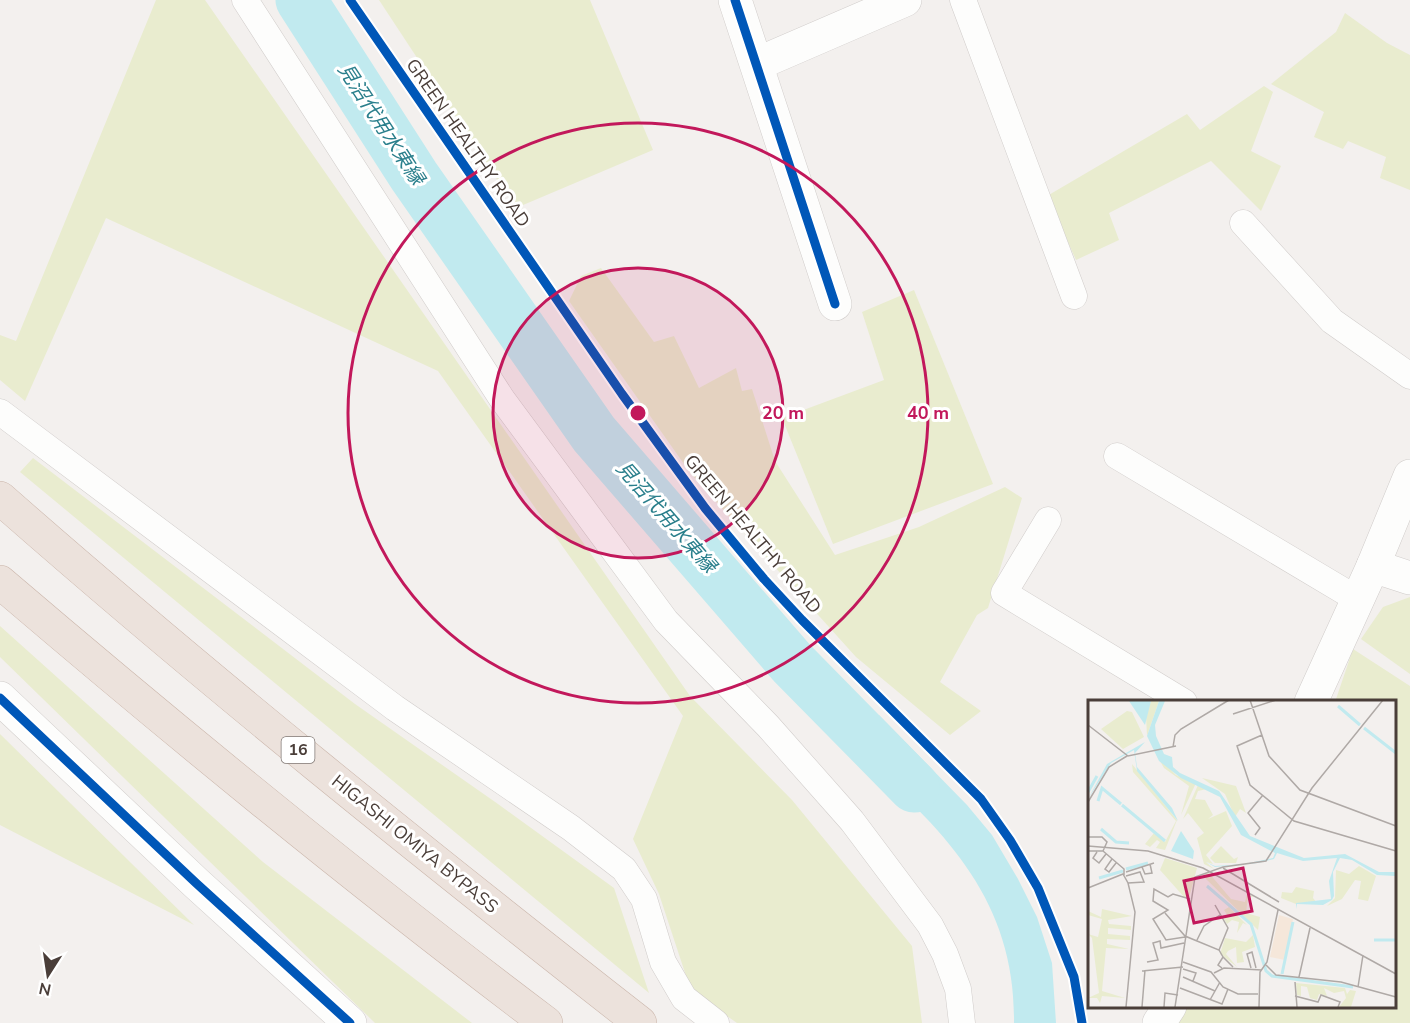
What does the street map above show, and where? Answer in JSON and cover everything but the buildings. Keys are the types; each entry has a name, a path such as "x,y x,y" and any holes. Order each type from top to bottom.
{"highway":[{"name":"HIGASHI OMIYA BYPASS","path":"0,498 424,854 640,1023"},
{"path":"0,582 142,703 349,872 546,1023"}],"street":[{"path":"735,0 835,304"},
{"path":"757,64 905,0"},
{"path":"1312,700 1373,566 1410,476"},
{"path":"1373,566 1410,578"},
{"path":"0,698 196,883 350,1023"},
{"path":"1159,1023 1169,1008"}],"lane":[{"path":"246,0 502,399 666,621 768,726 852,820 930,925 945,954 958,989 962,1023"},
{"path":"963,0 1074,296"},
{"path":"1243,223 1332,321 1410,376"},
{"path":"0,412 395,708 571,828 624,869 644,899 663,962 684,998 716,1023"},
{"path":"1117,456 1357,599"},
{"path":"1048,520 1004,593 1181,700"}],"green space":[{"path":"156,0 205,0 690,696 792,800 912,946 922,1023 737,1023 691,991 659,894 633,839 683,716 438,371 106,218 25,401 0,380 0,335 16,341"},
{"path":"379,0 590,0 653,150 516,208"},
{"path":"1345,13 1387,43 1410,55 1410,190 1380,178 1386,157 1348,141 1343,149 1314,137 1324,112 1271,84 1336,32"},
{"path":"1264,86 1273,92 1251,151 1281,166 1261,211 1211,161 1109,213 1119,240 1076,260 1047,196 1187,114 1200,130"},
{"path":"601,268 654,342 674,336 699,388 736,368 742,391 752,389 775,461 835,555 919,527 1005,487 1022,498 988,608 977,615 940,682 981,711 950,735 856,657 691,474 569,301 581,276"},
{"path":"914,290 993,484 833,544 782,418 884,380 862,312"},
{"path":"33,458 355,704 614,888 649,993 20,472"},
{"path":"1410,597 1410,674 1361,639 1383,607"},
{"path":"0,626 263,862 472,1023 375,1023 0,657"},
{"path":"1353,649 1410,686 1410,1023 1174,1023 1183,1008 1395,1008 1395,700 1336,700"},
{"path":"0,734 194,925 0,825"}],"water":[{"path":"879,715 967,805 992,835 1018,879 1037,917 1052,963 1056,1023 1014,1023 1011,979 1002,939 988,902 968,869 944,838 917,808 855,751"}],"waterway":[{"name":"見沼代用水東縁","path":"301,0 414,176 594,434 792,663 914,787"}],"cycle path":[{"name":"GREEN HEALTHY ROAD","path":"350,0 622,394 705,508 764,579 802,620 981,799 1010,840 1038,888 1074,977 1082,1023"},
{"path":"735,0 835,304"},
{"path":"0,698 196,883 350,1023"}]}
